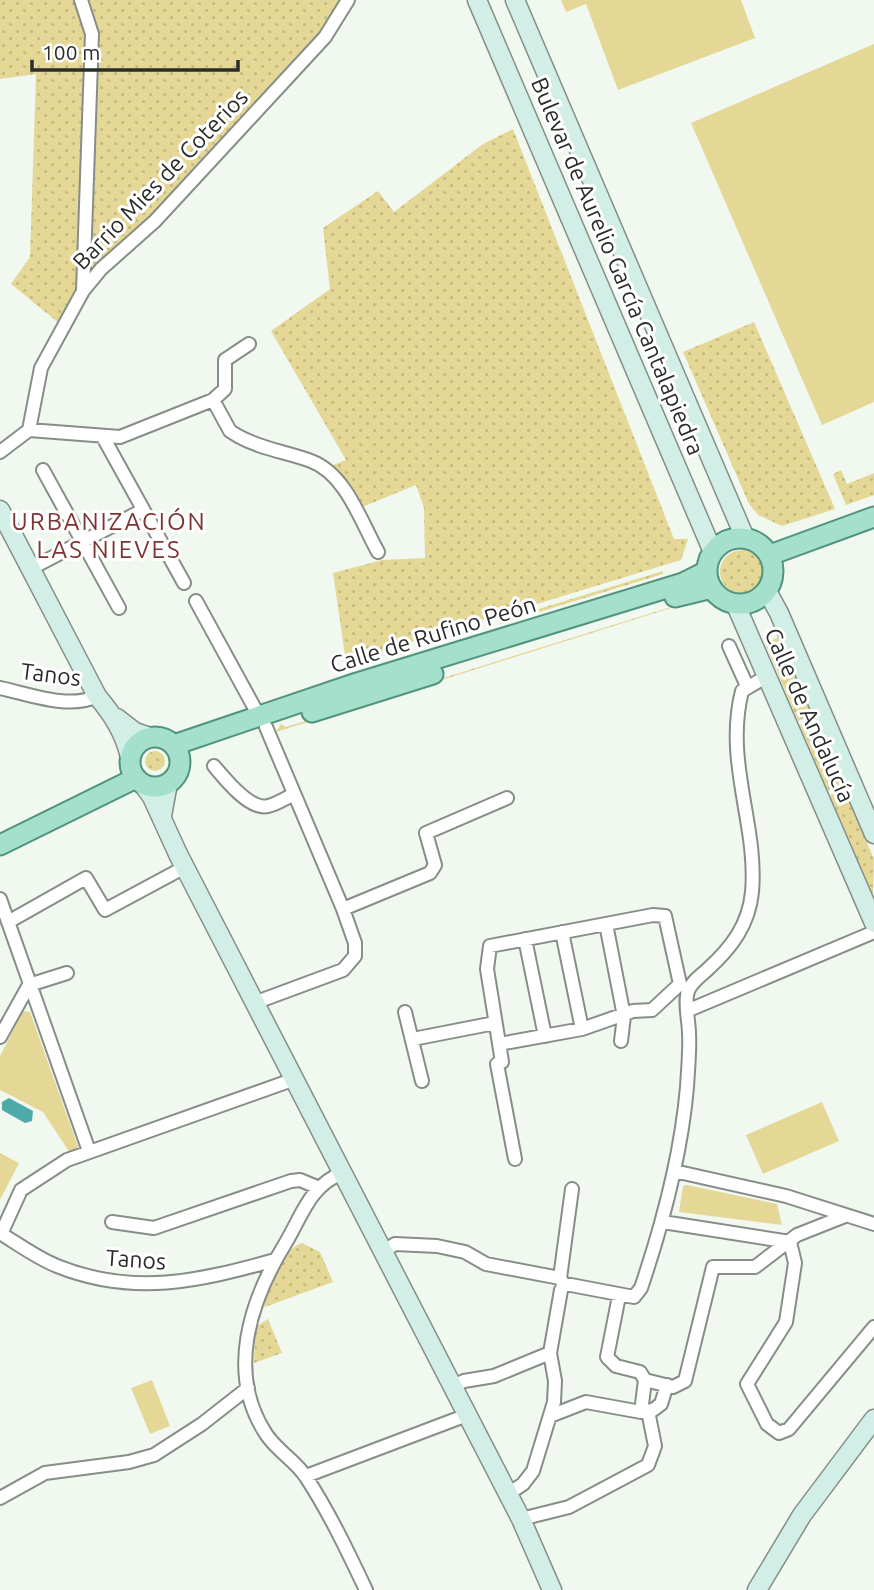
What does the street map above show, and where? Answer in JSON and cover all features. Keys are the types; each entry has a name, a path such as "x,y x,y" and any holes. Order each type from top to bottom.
{"main road":[{"name":"Bulevar de Aurelio García Cantalapiedra","path":"477,0 711,570"},
{"name":"Bulevar de Aurelio García Cantalapiedra","path":"515,0 745,538"},
{"path":"1,516 97,696 114,716 135,732 163,738 177,752 177,773 168,783 155,787 134,771"},
{"path":"771,560 874,517"},
{"path":"771,560 874,530"},
{"path":"745,538 760,543 771,560 773,579 767,591 756,600 735,603 724,600 711,570 727,540 745,538"},
{"name":"Calle de Rufino Peón","path":"177,752 263,721 682,583 711,570"},
{"name":"Calle de Andalucía","path":"767,591 779,612 874,834"},
{"name":"Calle de Andalucía","path":"735,603 874,923"},
{"path":"114,716 125,737 134,771 162,816 254,1003 344,1172 521,1519 552,1590"},
{"path":"134,771 137,744 150,737"},
{"path":"0,831 134,771"},
{"path":"0,845 134,771"},
{"path":"162,816 168,783"},
{"path":"757,1590 802,1515 874,1419"}],"street":[{"name":"Barrio Mies de Coterios","path":"81,0 92,34 83,291"},
{"name":"Barrio Mies de Coterios","path":"30,430 41,368 83,291 101,269 155,221 326,37 348,0"},
{"path":"0,452 30,430 120,437 214,400 225,388 225,360 249,344"},
{"path":"214,400 230,431 314,462 330,473 341,485 378,552"},
{"path":"103,437 184,583"},
{"path":"43,470 119,608"},
{"path":"30,569 143,510"},
{"path":"196,601 263,721 355,943 355,956 349,966 254,1003"},
{"path":"384,1251 395,1244 437,1246 465,1252 486,1264 619,1296 634,1297 641,1289 663,1222 674,1171 686,1090 689,1010 687,993 691,984 732,945 743,929 751,904 751,852 738,776 737,741 744,689 729,646"},
{"path":"744,689 767,676"},
{"name":"Tanos","path":"0,688 69,702 85,702 97,696"},
{"path":"214,766 234,789 260,806 268,806 294,794"},
{"path":"343,909 430,873 435,865 426,834 507,798"},
{"path":"8,922 86,878 105,910 185,867"},
{"path":"0,899 89,1151"},
{"path":"499,1044 582,1029 632,1011 652,1010 680,984 665,916 653,915 490,946 487,969 515,1160"},
{"path":"606,924 624,1016 621,1041"},
{"path":"562,932 582,1029"},
{"path":"689,1010 874,932"},
{"path":"525,939 545,1036"},
{"path":"0,1037 29,985 67,973"},
{"path":"652,1010 662,1020"},
{"path":"405,1012 422,1081"},
{"path":"412,1039 495,1023"},
{"name":"Tanos","path":"275,1260 200,1281 129,1283 55,1266 0,1234 21,1190 67,1160 295,1079"},
{"path":"674,1171 811,1204 874,1224"},
{"path":"344,1172 317,1187 275,1260 257,1294 248,1324 245,1356 248,1388 265,1433 306,1476 366,1590"},
{"path":"112,1223 154,1228 290,1181 300,1180 317,1187"},
{"path":"508,1494 523,1484 533,1471 550,1416 555,1390 550,1353 562,1282 572,1189"},
{"path":"811,1204 814,1229"},
{"path":"619,1296 607,1357 616,1366 677,1387 687,1379 713,1267 755,1267 789,1242 845,1216"},
{"path":"663,1222 789,1242"},
{"path":"789,1242 795,1264 786,1322 747,1384 770,1428 779,1433 789,1429 874,1326"},
{"path":"453,1386 464,1381 494,1376 550,1353"},
{"path":"521,1519 569,1507 648,1465 655,1446 644,1412 643,1376"},
{"path":"550,1416 586,1402 644,1412 661,1404 667,1385"},
{"path":"0,1498 45,1473 129,1462 154,1455 202,1424 248,1388"},
{"path":"306,1476 467,1415"}],"shaded area":[{"path":"0,0 344,0 329,28 83,291 65,328 11,284 30,257 36,74 0,79"},
{"path":"561,0 741,0 755,38 618,90 586,4 566,12"},
{"path":"874,44 874,402 822,425 691,123"},
{"path":"513,129 674,539 688,539 681,560 346,662 333,573 382,560 425,558 424,508 416,485 355,510 328,467 346,460 271,331 330,289 323,228 378,191 394,212 483,144"},
{"path":"754,322 835,509 782,526 758,515 749,504 683,352"},
{"path":"841,470 847,484 874,473 874,495 846,505 833,474"},
{"path":"742,550 758,556 764,572 758,588 742,594 726,588 720,572 726,556"},
{"path":"663,571 663,574 500,624 499,621"},
{"path":"664,578 666,583 262,705 351,674"},
{"path":"670,602 674,607 276,732 281,724 286,727 671,607"},
{"path":"779,637 812,715 798,721 765,643"},
{"path":"814,719 842,784 828,791 800,725"},
{"path":"155,751 162,754 165,761 162,768 155,771 148,768 145,761 148,754"},
{"path":"844,789 874,859 873,897 830,795"},
{"path":"23,1011 30,1012 79,1149 70,1153 43,1112 0,1090 0,1056"},
{"path":"822,1102 839,1141 763,1174 746,1135"},
{"path":"0,1153 19,1163 0,1200"},
{"path":"683,1186 777,1204 782,1225 679,1212"},
{"path":"302,1243 320,1252 333,1282 262,1308 260,1306 283,1260 295,1246"},
{"path":"268,1319 282,1353 254,1363 255,1327"},
{"path":"152,1380 170,1426 150,1434 131,1388"}],"water":[{"path":"9,1098 33,1111 32,1121 25,1123 2,1110 2,1102"}],"district":[{"name":"URBANIZACIÓN LAS NIEVES","path":"109,535"}]}
